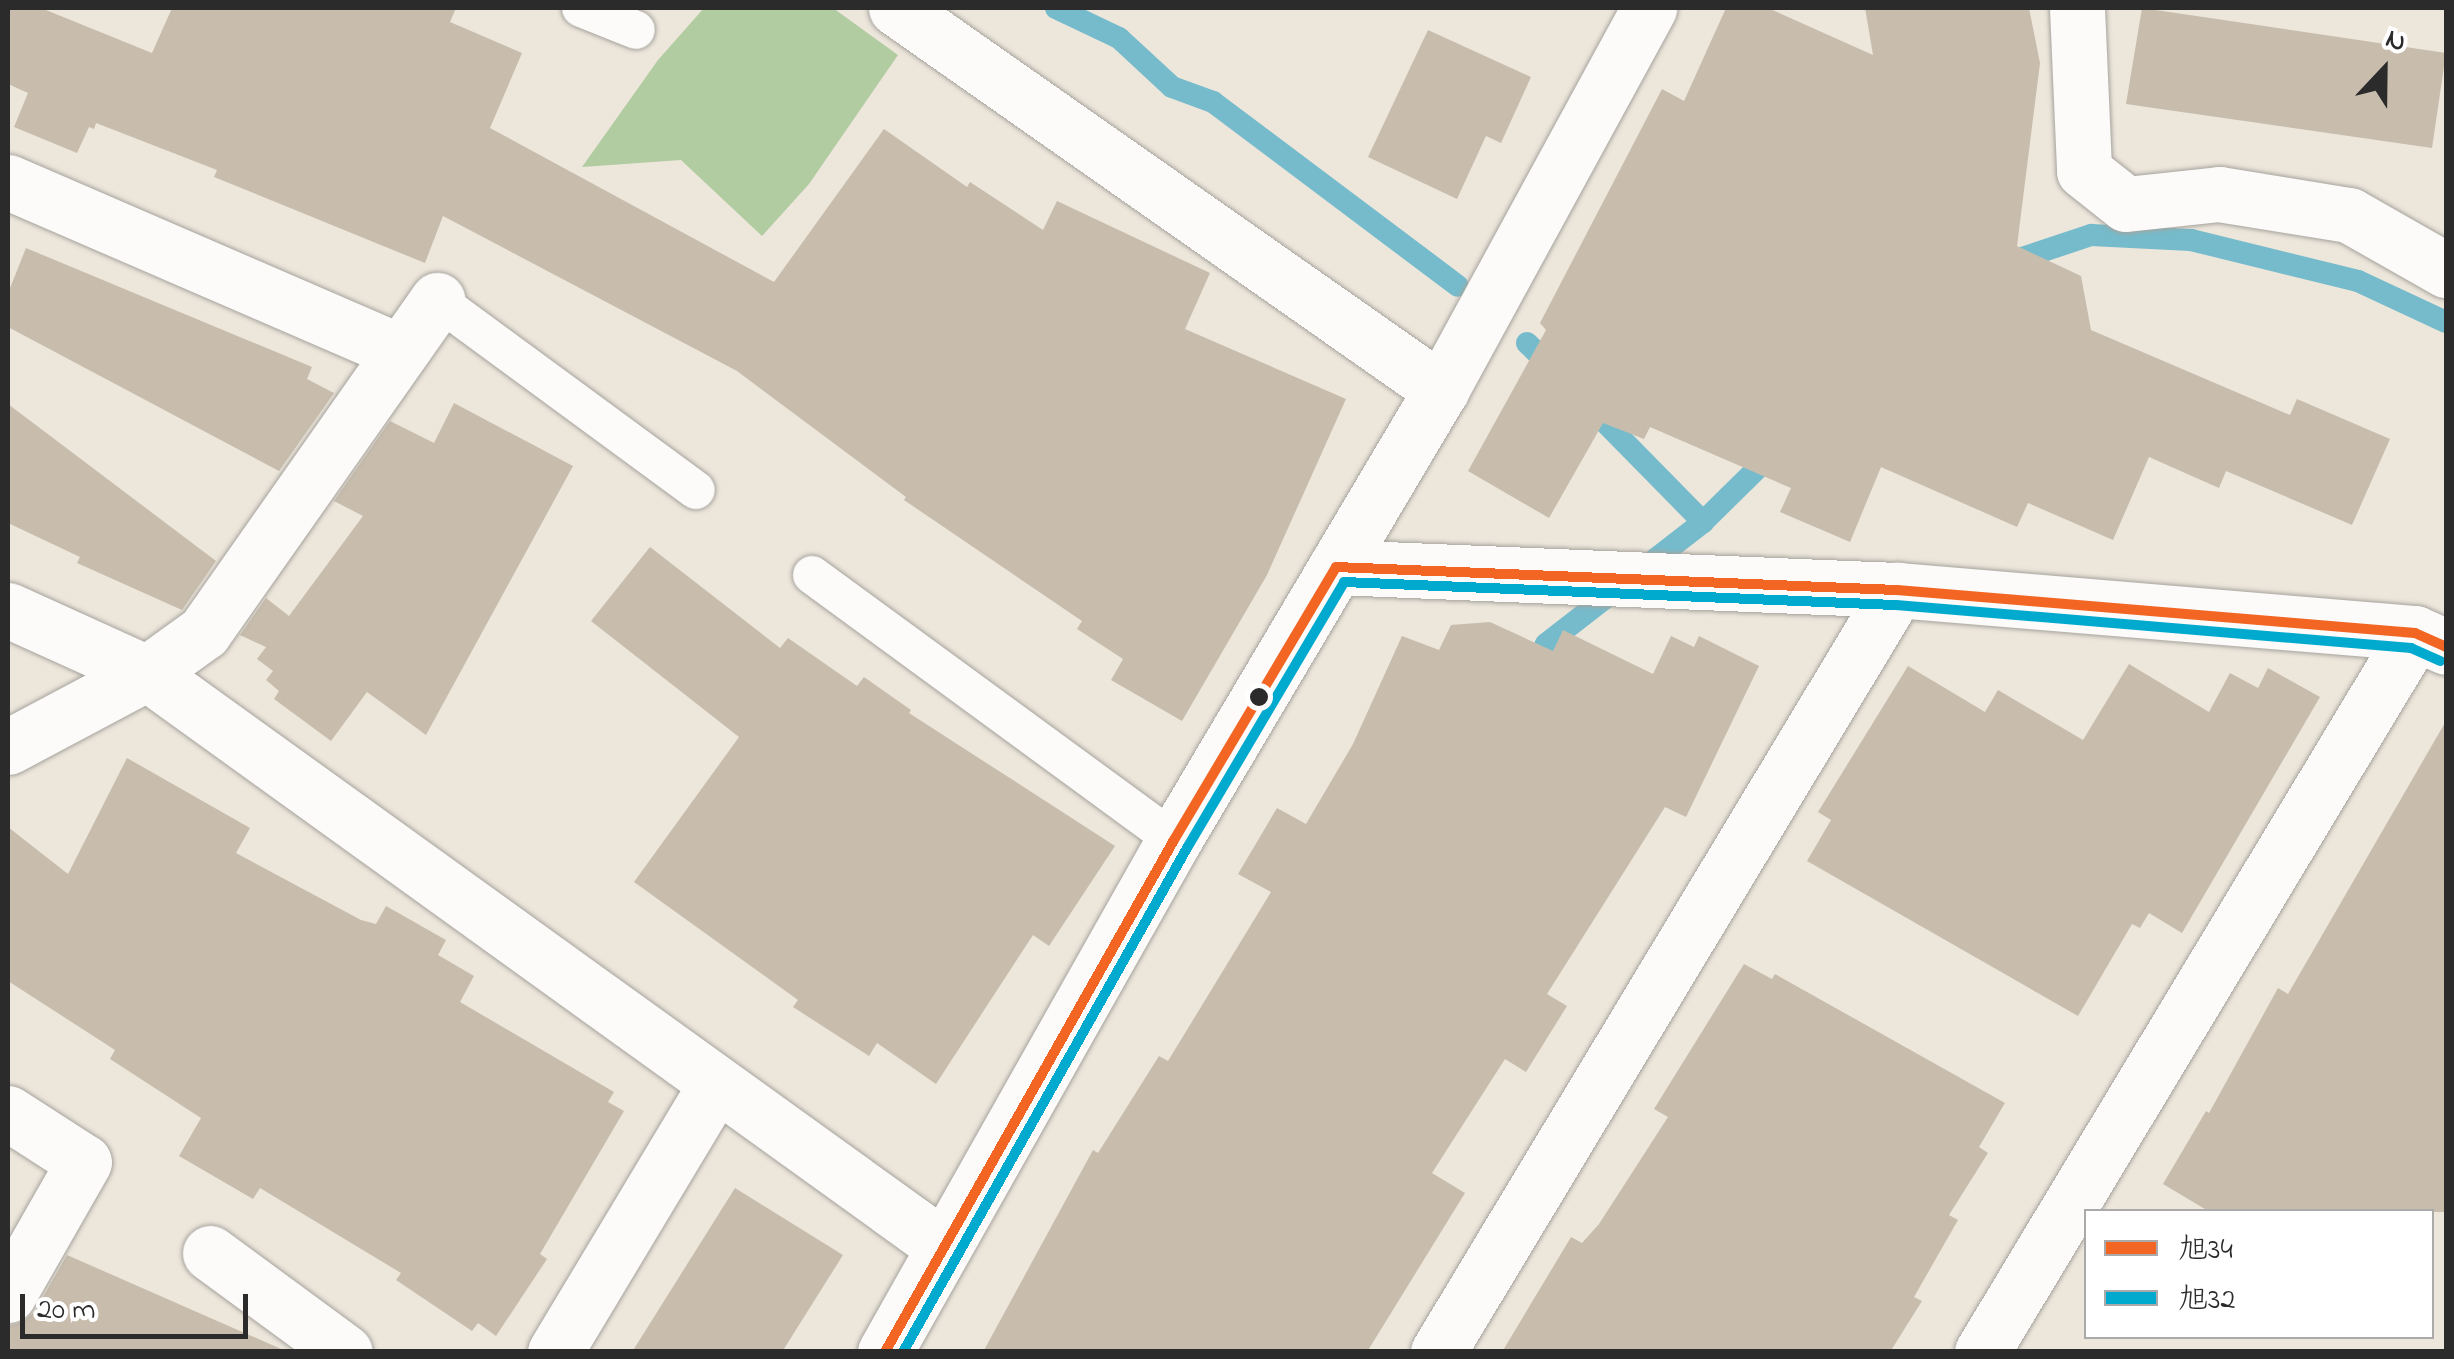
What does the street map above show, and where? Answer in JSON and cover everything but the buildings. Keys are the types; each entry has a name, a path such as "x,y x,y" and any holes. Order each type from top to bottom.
{"street":[{"path":"896,8 1441,390"},
{"path":"885,1352 1174,840 1441,390 1649,8"},
{"path":"2078,8 2084,171 2126,204 2219,194 2350,215 2446,270"},
{"path":"8,182 399,351"},
{"path":"8,747 147,673 204,632 437,300"},
{"path":"1336,566 1896,590 2430,640 1982,1352"},
{"path":"1438,1352 1896,590"},
{"path":"8,610 147,673 944,1247"},
{"path":"556,1352 716,1084"},
{"path":"8,1114 84,1162 8,1295"},
{"path":"210,1253 345,1352"}],"lane":[{"path":"582,8 636,30"},
{"path":"437,300 696,490"},
{"path":"812,575 1174,840"}],"green space":[{"path":"704,8 833,8 898,55 809,184 762,236 681,160 582,167 658,60"}],"waterway":[{"path":"1056,8 1119,38 1172,87 1213,102 1458,286"},
{"path":"2007,263 2091,235 2191,240 2358,281 2446,322"},
{"path":"1527,343 1557,372"},
{"path":"1589,406 1703,522"},
{"path":"1529,674 1546,644 1703,522 1774,452"}],"transit line":[{"name":"旭34","path":"1336,567 1897,590 2415,633 2446,647"},
{"name":"旭34","path":"885,1352 1174,840 1336,567"},
{"name":"旭32","path":"903,1352 1187,848 1344,582 1896,605 2411,648 2440,661"}]}
